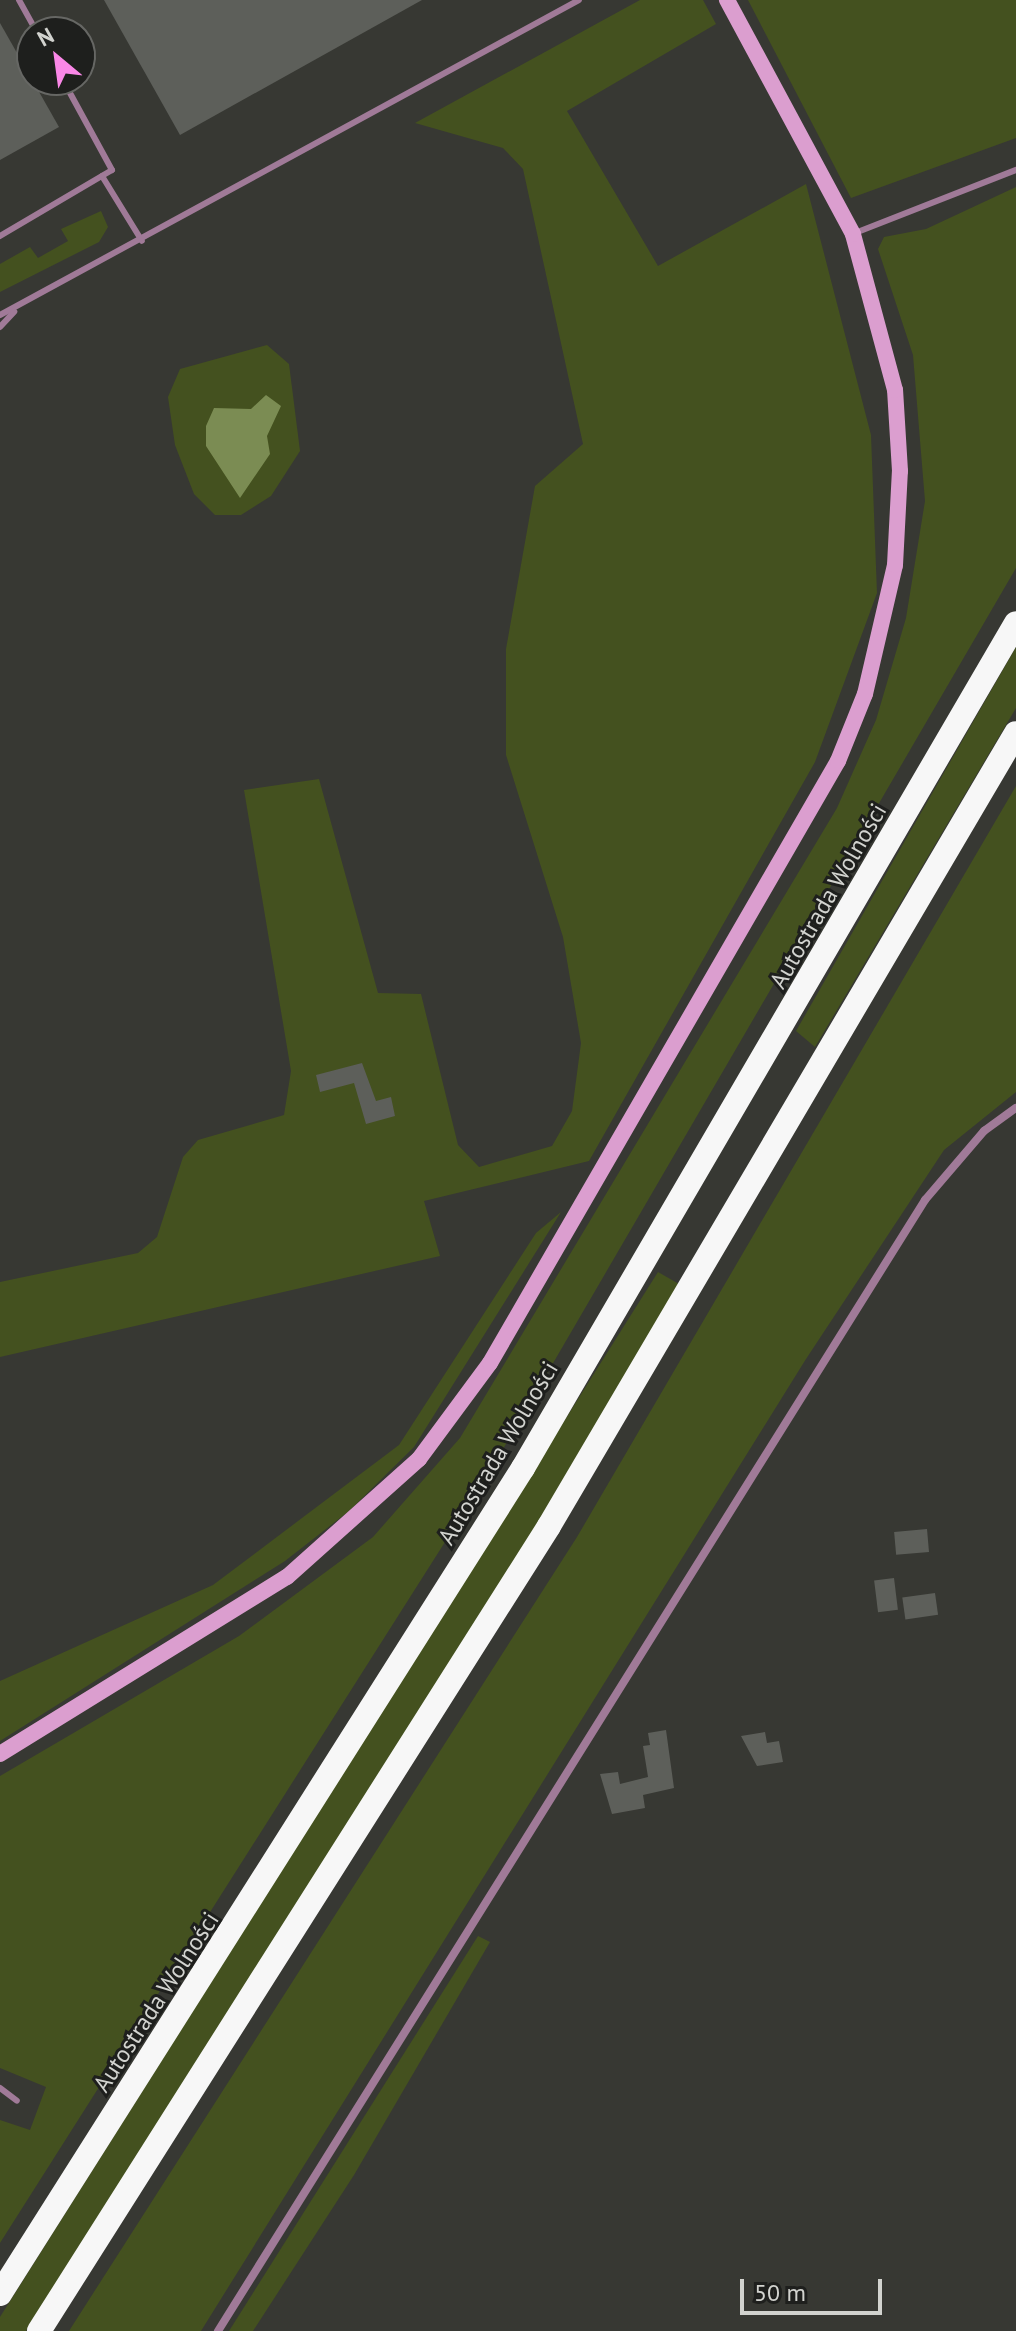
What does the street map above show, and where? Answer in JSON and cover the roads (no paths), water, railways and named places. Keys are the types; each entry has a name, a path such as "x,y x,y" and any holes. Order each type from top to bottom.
{"highway":[{"name":"Autostrada Wolności","path":"0,2294 523,1468 1016,623"},
{"path":"39,2331 541,1539 1016,733"}],"street":[{"path":"0,1754 287,1577 419,1459 490,1363 804,827 865,694 898,529 895,390 853,234 727,0"},
{"path":"218,2331 945,1174 1016,1108"}],"lane":[{"path":"0,315 14,312 579,0"},
{"path":"0,236 112,170 72,96"},
{"path":"853,234 1016,170"},
{"path":"102,176 142,241"},
{"path":"0,327 14,312"},
{"path":"0,2088 17,2101"}]}
